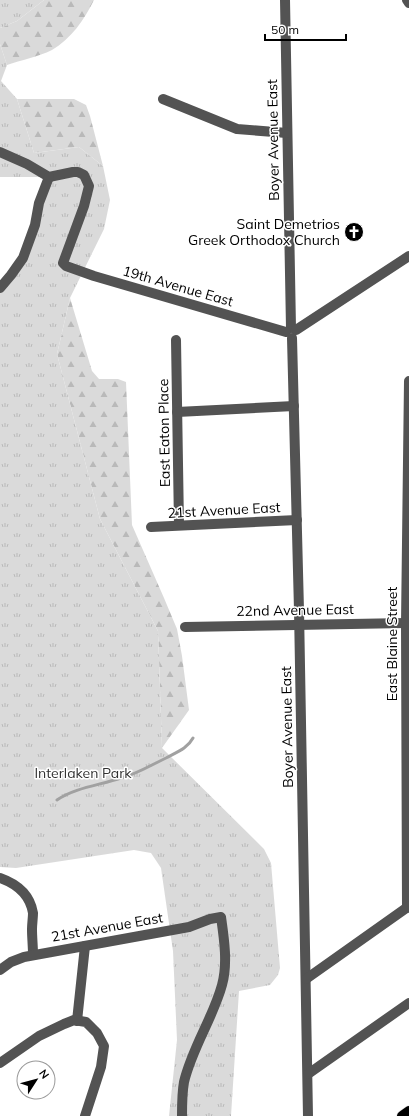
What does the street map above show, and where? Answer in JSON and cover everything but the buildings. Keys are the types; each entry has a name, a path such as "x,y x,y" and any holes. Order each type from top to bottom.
{"main road":[{"path":"402,1116 409,1111"}],"street":[{"name":"Boyer Avenue East","path":"285,0 286,133 300,624 308,1116"},
{"path":"163,99 237,129 286,133"},
{"path":"0,152 49,176 39,203 35,225 23,258 0,288"},
{"name":"19th Avenue East","path":"49,176 78,172 84,175 89,186 84,206 63,263 66,266 74,270 291,332"},
{"path":"291,332 408,259"},
{"name":"East Eaton Place","path":"176,340 179,525"},
{"name":"East Blaine Street","path":"408,907 406,623 409,381"},
{"path":"177,412 294,406"},
{"name":"21st Avenue East","path":"151,527 297,520"},
{"name":"22nd Avenue East","path":"185,627 406,623"},
{"path":"0,878 9,881 22,890 28,898 33,914 33,955"},
{"path":"306,978 408,907"},
{"name":"21st Avenue East","path":"0,970 11,962 24,957 189,927 210,919 221,917 224,964 222,984 206,1028 194,1052 184,1082 182,1116"},
{"path":"77,1020 85,946"},
{"path":"308,1074 409,1003"},
{"path":"0,1063 39,1036 64,1024 74,1020 86,1022 98,1033 104,1046 101,1067 85,1116"}],"green space":[{"path":"0,0 44,0 17,21 0,28"},
{"path":"44,0 94,0 86,15 71,35 59,46 41,55 7,65 0,44 0,28 17,21"},
{"name":"Interlaken Park","path":"0,44 7,65 1,81 17,99 34,153 79,147 103,166 110,200 104,229 70,298 57,354 100,519 158,631 162,748 264,849 271,863 280,968 278,975 270,985 239,991 231,1116 169,1116 177,1040 173,951 161,868 151,853 134,850 16,868 0,867 0,288 23,258 48,177 0,177"},
{"path":"17,99 74,99 86,105 103,166 79,147 34,153"},
{"path":"70,298 92,371 99,379 118,379 126,382 132,525 177,629 189,710 162,748 158,631 100,519 57,354"}],"waterway":[{"path":"57,800 71,792 138,772 181,750 188,745 193,738"}],"place":[{"name":"Saint Demetrios Greek Orthodox Church","path":"354,232"}]}
